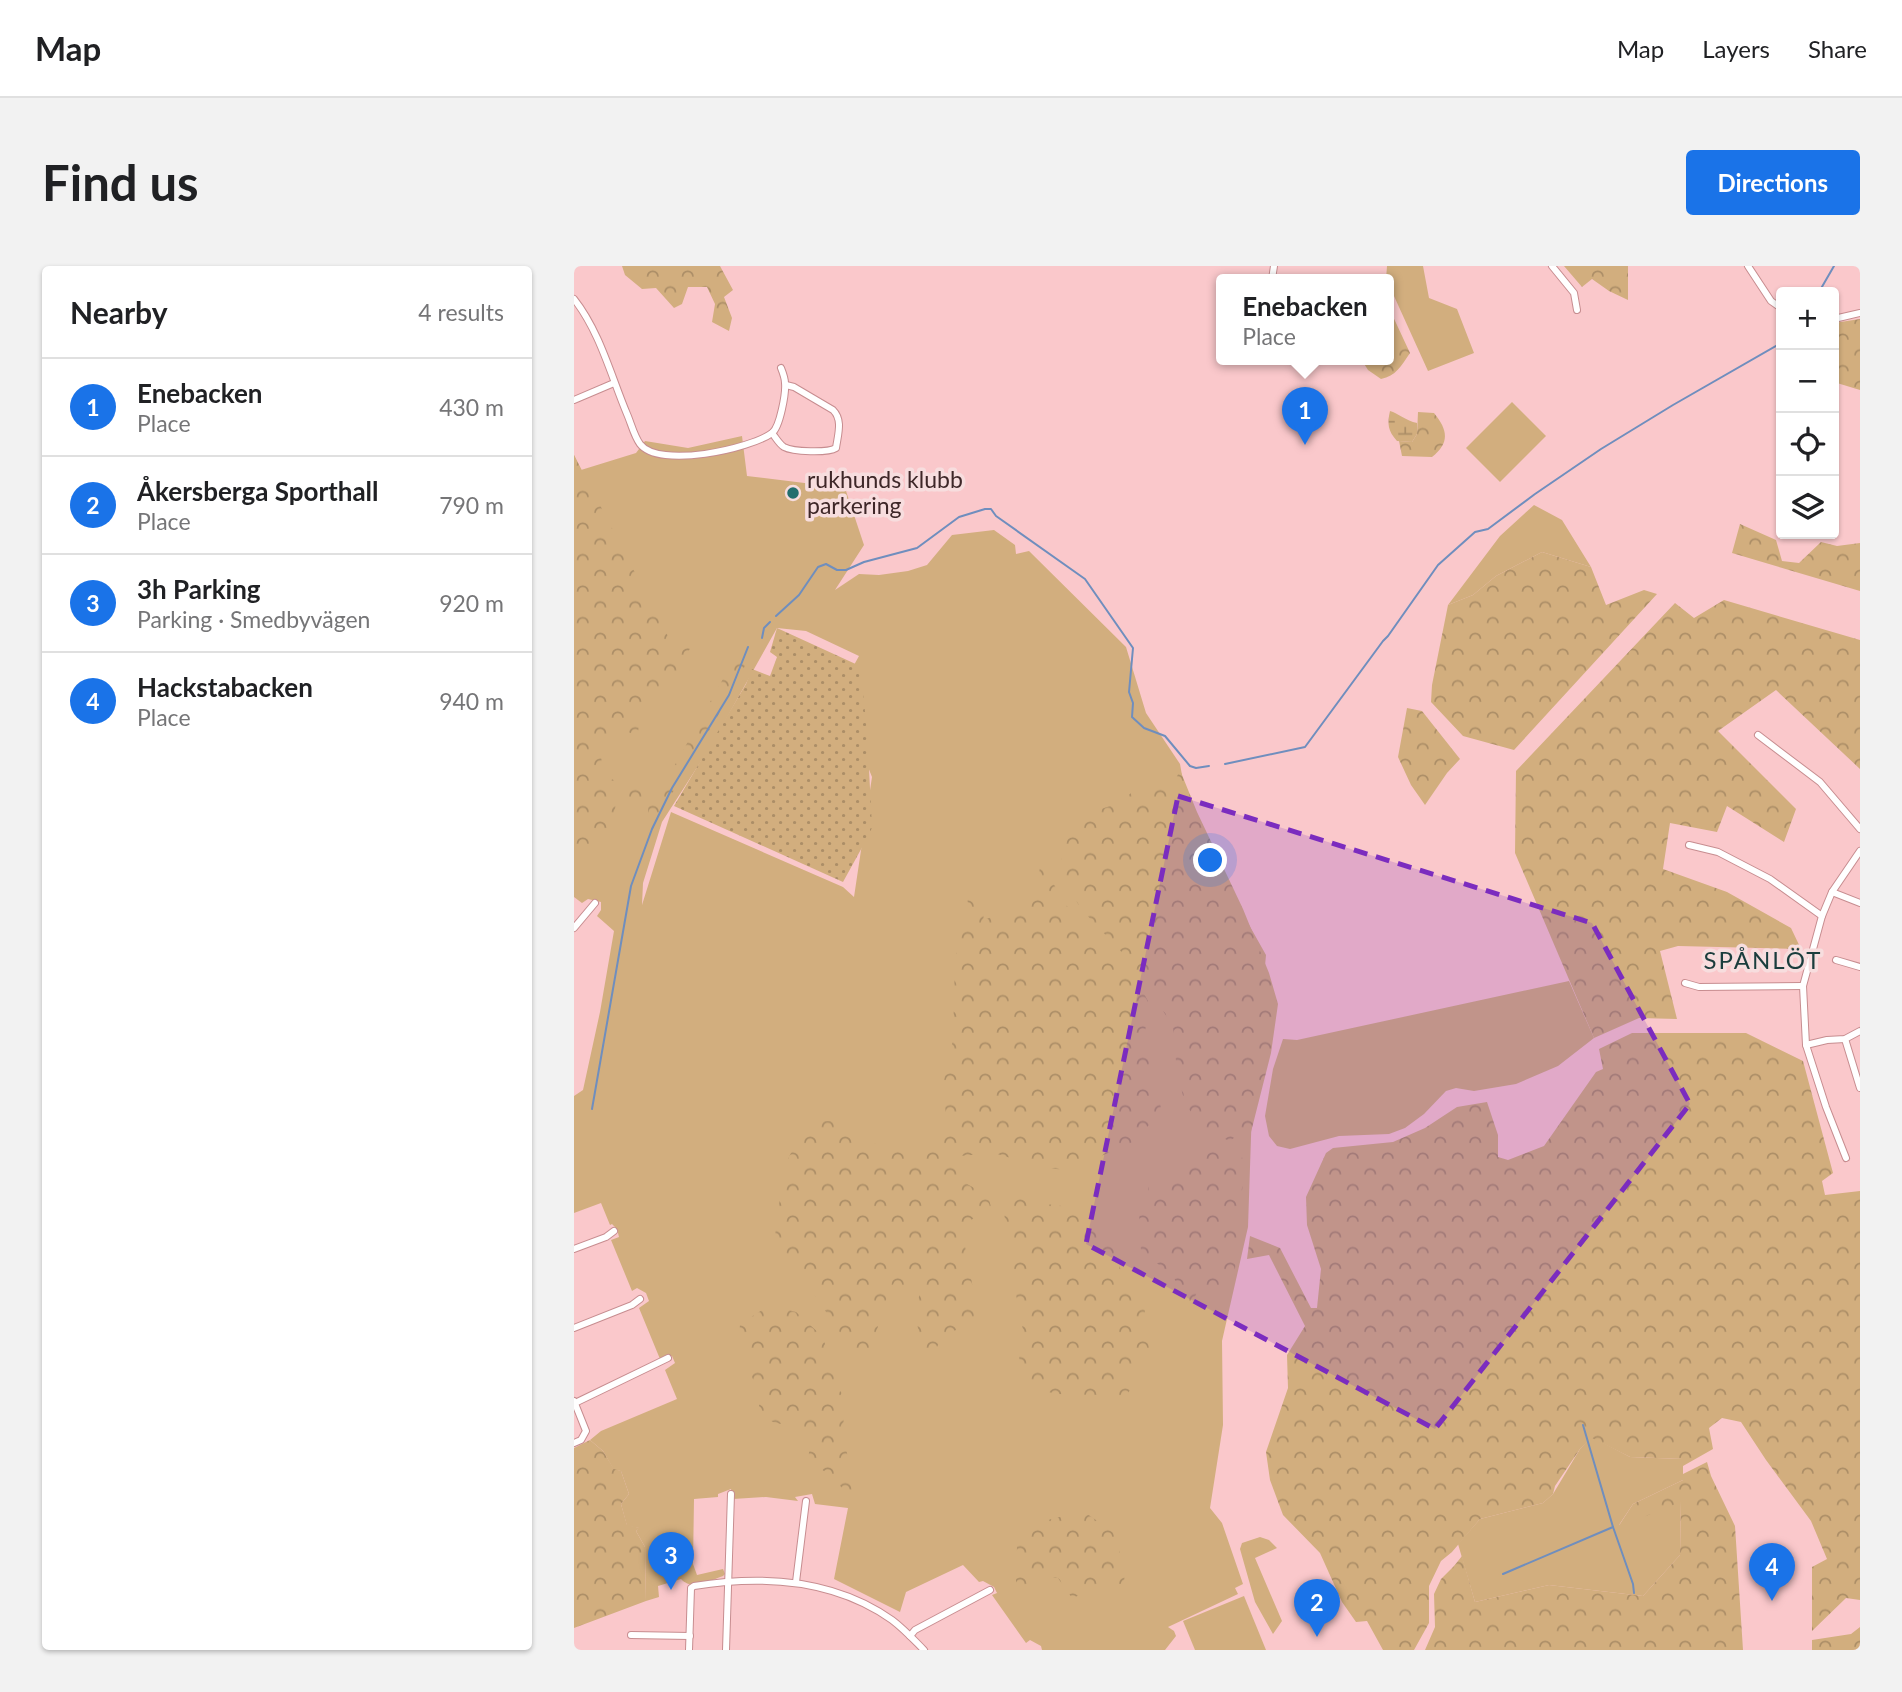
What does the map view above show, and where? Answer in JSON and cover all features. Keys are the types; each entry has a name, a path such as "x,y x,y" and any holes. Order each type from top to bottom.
{"street":[{"path":"1552,266 1574,293 1577,310"},
{"path":"1748,266 1776,304"},
{"path":"574,299 588,320 603,352 640,444 654,454 706,454 747,444 772,433 777,427 786,384 782,368"},
{"path":"1839,319 1860,313"},
{"path":"574,400 614,383"},
{"path":"772,433 782,446 789,449 828,452 836,448 840,419 838,415 786,384"},
{"path":"1758,735 1820,782 1860,829"},
{"path":"1689,845 1717,852 1770,879 1822,916"},
{"path":"1846,1157 1806,1045 1803,986 1822,916 1832,892 1860,851"},
{"path":"1832,892 1860,903"},
{"path":"574,928 595,903"},
{"path":"1836,960 1860,967"},
{"path":"1685,983 1699,987 1803,986"},
{"path":"1806,1045 1845,1039 1860,1031"},
{"path":"1845,1039 1860,1088"},
{"path":"574,1249 606,1237 614,1231"},
{"path":"574,1328 632,1305 640,1299"},
{"path":"574,1443 581,1440 586,1431 575,1402 668,1358"},
{"path":"726,1650 731,1494"},
{"path":"796,1582 806,1501"},
{"path":"689,1650 691,1588 727,1580 753,1580 796,1582 837,1593 892,1620 924,1650"},
{"path":"910,1636 915,1630 990,1590"},
{"path":"631,1635 690,1636"}],"highlighted area":[{"path":"1178,796 1592,923 1690,1104 1435,1429 1086,1244"}],"green space":[{"path":"622,266 720,266 733,290 724,297 732,318 729,331 712,322 715,304 707,287 688,287 682,304 674,308 656,288 642,289 625,275"},
{"path":"1387,266 1423,266 1429,298 1457,309 1474,353 1428,371 1394,296 1394,274 1386,274"},
{"path":"1564,266 1628,266 1628,300 1592,279 1582,287"},
{"path":"1394,319 1410,353 1401,366 1386,378 1381,379 1365,365 1394,365"},
{"path":"1860,319 1860,390 1839,384 1839,322"},
{"path":"1512,402 1546,436 1500,482 1466,448"},
{"path":"1390,411 1417,423 1417,434 1412,442 1397,441 1394,437 1389,427"},
{"path":"1418,412 1434,413 1444,431 1442,447 1432,457 1402,456 1399,441 1412,442 1417,434"},
{"path":"742,436 747,476 845,488 864,545 835,590 859,574 879,575 927,565 952,535 994,530 1015,545 1016,554 1029,551 1126,647 1146,713 1180,764 1190,820 1266,955 1252,1107 1248,1227 1222,1341 1223,1425 1210,1508 1222,1523 1243,1584 1235,1588 1238,1594 1168,1627 1176,1636 1165,1650 1042,1650 1041,1646 1030,1640 1026,1643 992,1595 997,1593 994,1587 983,1581 979,1582 963,1565 906,1592 900,1612 834,1579 848,1508 815,1504 812,1494 795,1497 798,1501 766,1497 733,1499 731,1489 718,1494 718,1497 694,1499 693,1564 697,1575 723,1569 725,1574 701,1584 685,1583 681,1579 658,1586 659,1597 646,1601 645,1547 636,1531 639,1528 627,1526 621,1504 629,1494 621,1471 614,1470 603,1451 590,1440 601,1431 677,1399 665,1370 675,1363 672,1356 660,1359 639,1308 649,1301 646,1293 637,1288 632,1291 611,1240 619,1237 617,1229 610,1225 601,1203 574,1213 574,1096 583,1090 614,931 597,916 601,910 601,902 588,899 582,903 574,897 574,455 581,470 636,453 645,441 688,448","holes":["777,628 806,631 859,656 854,665 858,742 872,777 854,897 843,887 671,812 642,905 643,883 662,822 712,744"]},
{"path":"574,455 672,644 690,648 679,676 646,693 637,736 615,726 602,740 601,775 657,797 742,645 749,654 741,676 656,823 654,835 646,832 649,802 616,801 610,850 587,849 574,874"},
{"path":"1534,505 1562,520 1591,567 1542,552 1496,576 1473,595 1448,605 1500,536"},
{"path":"1740,524 1776,540 1782,561 1799,563 1821,542 1837,546 1860,543 1860,591 1732,553"},
{"path":"1542,552 1591,567 1606,605 1644,590 1657,594 1514,750 1463,736 1431,702 1448,605 1473,595 1496,576"},
{"path":"1724,600 1860,640 1860,769 1776,690 1718,731 1796,809 1784,842 1727,806 1717,832 1670,823 1663,869 1727,892 1791,928 1801,949 1678,946 1660,951 1677,1019 1639,1018 1594,1038 1515,853 1516,771 1675,603 1694,618"},
{"path":"777,628 860,666 867,730 872,827 843,882 674,806 746,684 752,669 770,676 777,657 770,652"},
{"path":"1407,708 1422,711 1460,759 1425,805 1411,785 1398,757"},
{"path":"1180,770 1243,909 1269,973 1278,1004 1271,1053 1251,1132 1230,1141 1203,1130 1185,1103 1177,1073 1173,1026 1130,961 1083,911 1059,876 1065,836 1084,818 1116,804 1130,794 1141,778 1157,786 1173,785"},
{"path":"1041,860 1073,916 1129,966 1149,1003 1144,1039 1162,1112 1131,1143 1069,1170 1043,1168 994,1153 960,1156 962,1181 988,1196 991,1207 962,1226 977,1322 943,1335 926,1369 916,1318 920,1289 894,1283 882,1309 871,1356 851,1349 775,1236 784,1167 802,1124 835,1121 867,1143 919,1146 948,1136 943,1084 953,1040 955,959 968,905 967,894 988,896 983,920 1022,907 1036,893"},
{"path":"1569,981 1594,1038 1558,1066 1516,1084 1474,1091 1456,1088 1446,1091 1424,1114 1405,1128 1389,1134 1339,1136 1290,1149 1277,1146 1269,1136 1265,1116 1273,1069 1283,1039 1297,1040"},
{"path":"1632,1033 1746,1033 1803,1061 1833,1173 1822,1181 1825,1195 1860,1191 1860,1600 1846,1598 1812,1631 1812,1567 1827,1559 1811,1521 1741,1422 1722,1418 1709,1428 1713,1449 1683,1466 1683,1459 1630,1457 1592,1438 1580,1449 1555,1486 1553,1494 1543,1503 1480,1519 1441,1561 1429,1586 1429,1623 1414,1650 1383,1650 1367,1621 1356,1622 1342,1602 1320,1553 1283,1515 1270,1480 1266,1452 1288,1388 1287,1355 1305,1326 1269,1255 1247,1259 1250,1236 1280,1248 1311,1308 1317,1308 1321,1269 1307,1225 1306,1197 1326,1153 1333,1148 1393,1142 1425,1128 1457,1107 1487,1102 1498,1135 1498,1157 1508,1160 1544,1146 1596,1072 1603,1069 1599,1049"},
{"path":"1209,1151 1241,1151 1244,1169 1235,1269 1228,1291 1214,1293 1201,1285 1191,1304 1171,1274 1141,1251 1139,1212 1149,1199 1148,1186 1179,1168 1186,1156"},
{"path":"1020,1190 1046,1204 1070,1207 1091,1216 1115,1252 1121,1271 1144,1304 1149,1348 1127,1396 1057,1394 1035,1389 1025,1378 1018,1354 1019,1338 1023,1330 1003,1205 1010,1191"},
{"path":"770,1305 796,1312 823,1337 837,1386 848,1403 842,1428 849,1463 839,1475 846,1482 862,1487 856,1491 842,1488 832,1476 808,1461 810,1444 796,1428 773,1422 760,1415 758,1394 739,1339 740,1324"},
{"path":"1592,1437 1630,1457 1683,1459 1683,1480 1633,1504 1619,1525 1681,1501 1680,1555 1643,1596 1549,1585 1475,1602 1458,1544 1480,1519 1543,1503 1553,1494 1580,1449"},
{"path":"590,1440 603,1451 614,1469 621,1471 629,1494 621,1504 627,1525 640,1528 636,1531 645,1547 646,1601 574,1628 574,1448"},
{"path":"1707,1462 1735,1526 1743,1650 1425,1650 1435,1627 1434,1594 1441,1579 1462,1556 1475,1602 1549,1585 1643,1596 1680,1555 1681,1502 1618,1527 1633,1504 1683,1480 1683,1474"},
{"path":"1083,1511 1113,1532 1125,1569 1124,1584 1098,1585 1072,1598 1058,1578 1043,1578 1036,1587 1026,1592 1016,1582 1017,1546 1036,1523"},
{"path":"1260,1537 1269,1540 1277,1548 1255,1558 1282,1621 1273,1634 1255,1602 1240,1549 1242,1543"},
{"path":"1244,1596 1266,1650 1195,1650 1183,1621"},
{"path":"1860,1627 1860,1650 1812,1650 1812,1640 1851,1634"}],"waterway":[{"path":"1822,287 1834,266"},
{"path":"1225,764 1305,747 1438,565 1475,532 1488,529 1601,449 1776,346"},
{"path":"776,616 799,595 818,567 826,564 837,570 846,570 864,562 917,548 959,517 991,509 996,516 1085,579 1133,648 1129,692 1133,703 1132,717 1144,728 1165,736 1190,766 1209,766"},
{"path":"762,638 764,628 770,622"},
{"path":"592,1109 631,886 652,829 672,788 729,695 748,647"},
{"path":"1503,1574 1613,1527 1583,1425"},
{"path":"1613,1527 1634,1593"}],"place":[{"name":"Enebacken","path":"1305,445"},
{"name":"rukhunds klubb parkering","path":"793,493"},
{"name":"3h Parking","path":"671,1590"},
{"name":"Hackstabacken","path":"1772,1601"},
{"name":"Åkersberga Sporthall","path":"1317,1637"}],"district":[{"name":"SPÅNLÖT","path":"1763,961"}]}
